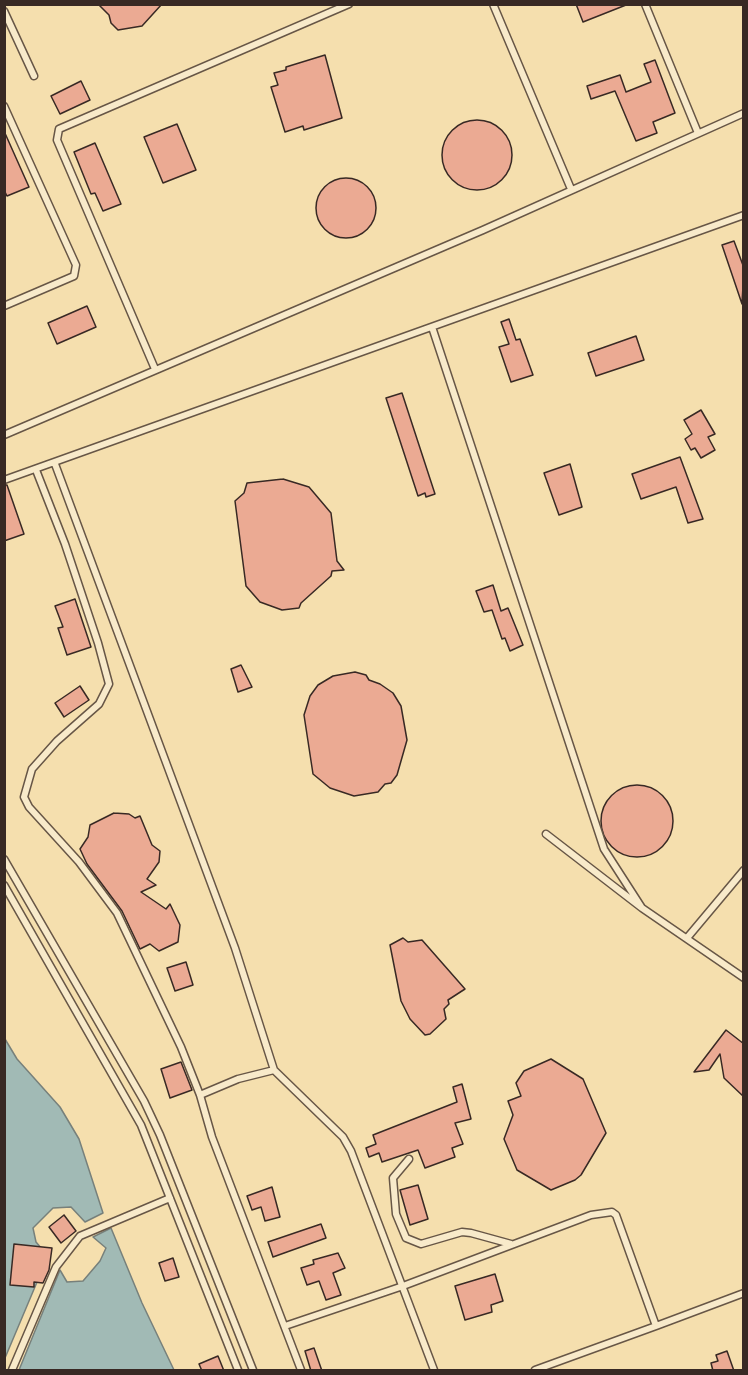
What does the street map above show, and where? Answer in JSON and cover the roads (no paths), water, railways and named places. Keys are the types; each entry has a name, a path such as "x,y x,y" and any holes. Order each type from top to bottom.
{"lane":[{"path":"155,369 57,140 59,129 349,4"},
{"path":"494,4 571,189"},
{"path":"645,4 698,133"},
{"path":"4,10 34,76"},
{"path":"4,106 76,265 74,276 4,306"},
{"path":"4,435 744,113"},
{"path":"4,480 55,464 432,327 743,218"},
{"path":"432,327 604,849 642,908"},
{"path":"55,464 235,948 274,1070 330,1123 351,1151 434,1371"},
{"path":"36,470 65,544 109,684 99,704 57,741 32,769 24,797 29,807 80,862 117,913 182,1047 200,1095 212,1137 301,1371"},
{"path":"546,834 642,908 744,978"},
{"path":"4,859 152,1118 253,1371"},
{"path":"687,938 744,870"},
{"path":"4,885 141,1125 238,1371"},
{"path":"200,1095 238,1079 274,1070"},
{"path":"409,1159 393,1178 396,1214 406,1238 421,1244 462,1232 512,1245"},
{"path":"12,1371 56,1267 80,1236 170,1198"},
{"path":"285,1326 403,1286 605,1211 616,1215 656,1326"},
{"path":"535,1371 744,1293"}],"water":[{"path":"5,1039 17,1059 60,1107 79,1139 103,1213 85,1222 71,1207 53,1208 33,1228 36,1242 48,1256 5,1358"},
{"path":"111,1228 142,1303 174,1370 19,1370 60,1270 67,1282 83,1281 100,1261 106,1248 93,1237"}]}
